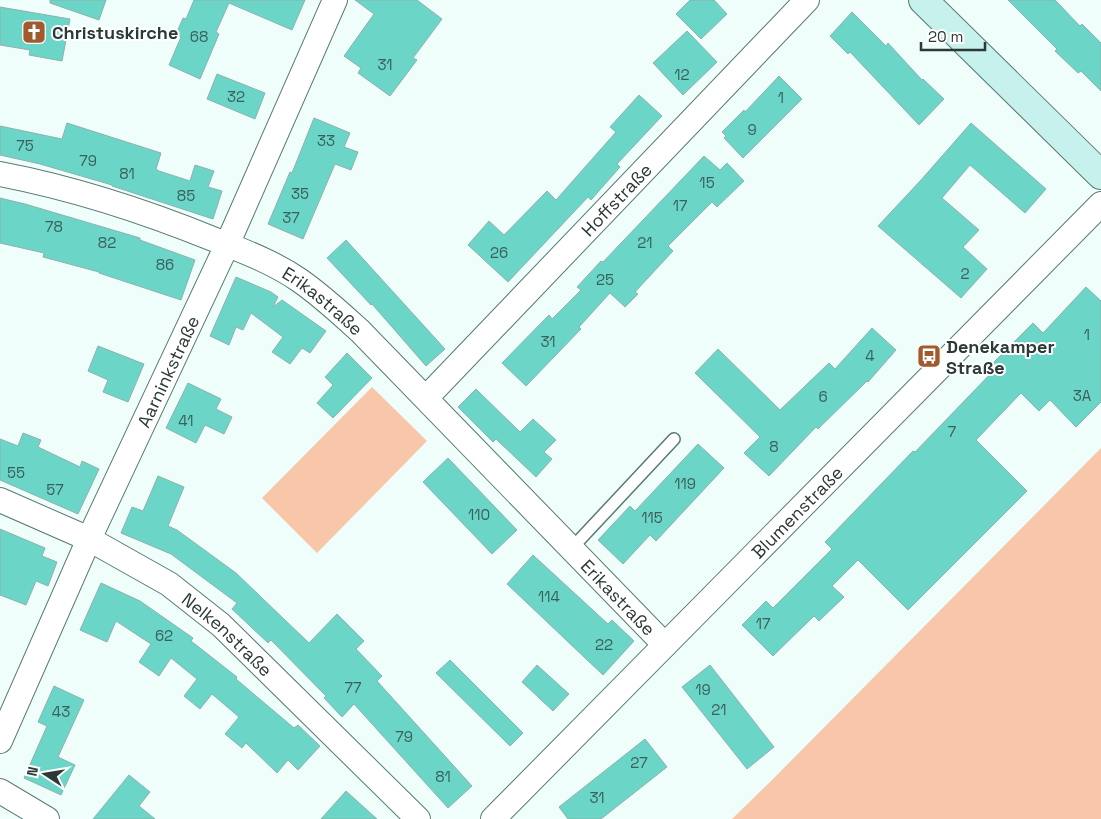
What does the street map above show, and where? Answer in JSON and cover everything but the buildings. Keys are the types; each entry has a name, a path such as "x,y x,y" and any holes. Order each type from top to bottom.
{"street":[{"name":"Aarninkstraße","path":"0,741 89,539 227,245 335,0"},
{"name":"Hoffstraße","path":"426,398 807,0"},
{"path":"925,1 1101,175"},
{"name":"Erikastraße","path":"0,174 56,185 163,219 266,261 298,279 360,331 665,645"},
{"name":"Blumenstraße","path":"493,819 1101,204"},
{"name":"Nelkenstraße","path":"0,500 89,539 169,584 221,625 418,819"},
{"path":"0,791 47,819"}],"lane":[{"name":"Erikastraße","path":"572,548 674,439"}],"shaded area":[{"path":"372,387 427,441 317,553 262,498"},
{"path":"1101,448 1101,819 732,819 771,781"}],"place":[{"name":"Christuskirche","path":"34,32"},
{"name":"Denekamper Straße","path":"929,356"}]}
